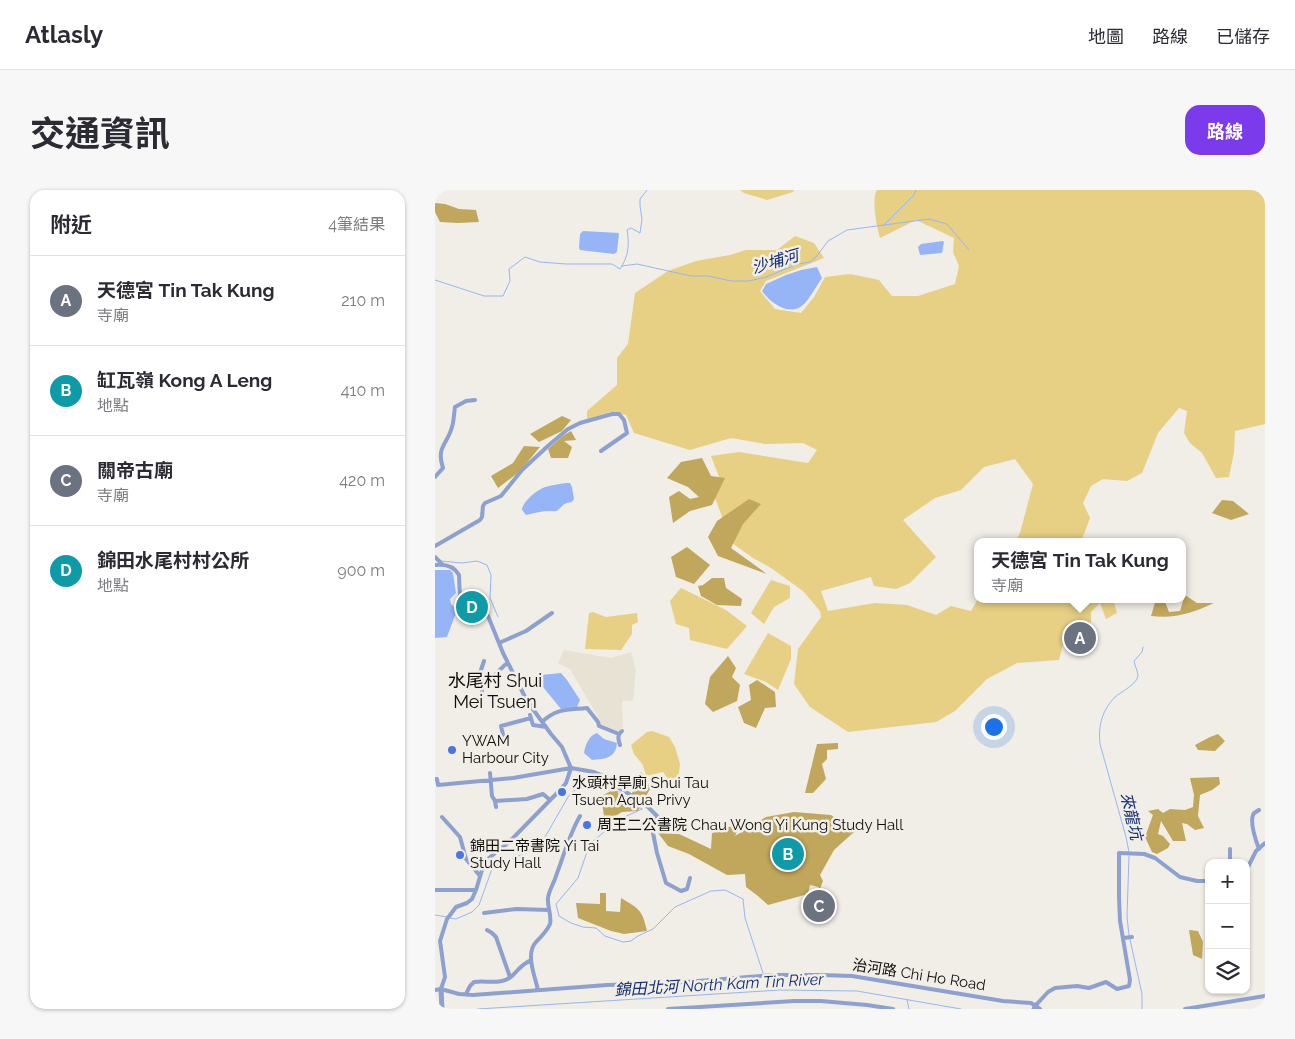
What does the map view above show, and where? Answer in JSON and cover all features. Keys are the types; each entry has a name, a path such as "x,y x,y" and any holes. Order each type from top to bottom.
{"street":[{"path":"435,477 443,468 439,458 445,440 453,427 455,407 465,401 475,400"},
{"path":"435,546 480,520 484,504 501,496 522,470 568,429 580,423 612,414 619,414 627,433 601,451"},
{"path":"436,558 442,564 457,571 461,603 467,610 470,612 484,610 527,701 541,722 562,747 571,768 566,783 508,843 489,858 471,900 456,907 447,919 440,941 445,977 441,988 441,1009"},
{"path":"435,565 442,564"},
{"path":"499,643 526,631 551,613"},
{"path":"482,692 480,673 484,661"},
{"path":"480,681 489,679 502,666 508,664"},
{"path":"541,722 557,711 587,708 599,726 620,733 619,745"},
{"path":"505,743 501,726 530,716 533,724 546,727"},
{"path":"435,779 437,779 438,785 513,778 571,768 594,772 613,780 619,788 644,803 657,816 652,828 653,838 666,883 681,892 687,888 690,878"},
{"path":"489,773 492,796 496,807"},
{"path":"495,801 527,798 543,794 550,800"},
{"path":"1259,810 1254,813 1253,817 1255,838 1259,848"},
{"path":"538,990 531,952 534,944 551,922 548,897 570,836 580,816"},
{"path":"443,817 460,837 467,860 480,876"},
{"path":"1250,863 1256,851 1265,843"},
{"path":"1230,849 1230,859"},
{"path":"1132,991 1129,986 1130,980 1120,921 1119,853 1144,854 1155,858 1180,877 1205,881"},
{"path":"435,890 476,890"},
{"path":"484,912 517,909 549,910"},
{"path":"487,930 496,937 510,977"},
{"path":"1123,938 1132,937"},
{"path":"466,994 474,982 505,981 522,964 531,960"},
{"name":"治河路 Chi Ho Road","path":"441,988 466,994 772,975 852,976 1003,1001 1031,1003 1037,1008"},
{"path":"1037,1008 1048,992 1055,988 1077,986 1089,988 1106,982 1117,989 1129,986"},
{"path":"435,990 441,988"},
{"path":"1185,1009 1265,996"},
{"path":"668,1009 757,1007 794,1001 821,1001 893,1009"}],"shaded area":[{"path":"740,190 794,190 793,192 767,200"},
{"path":"877,190 1265,190 1265,424 1235,431 1234,452 1229,477 1216,478 1202,453 1190,443 1184,433 1187,411 1179,408 1158,433 1142,473 1127,481 1103,479 1091,486 1083,503 1090,518 1082,538 1017,538 1033,484 1015,459 984,467 961,490 935,498 903,520 936,557 910,583 896,589 874,586 871,577 821,591 828,611 875,603 907,605 936,615 951,606 971,611 976,603 1100,603 1091,612 1091,623 1081,622 1066,632 1059,660 1017,663 987,679 955,711 936,722 848,732 810,707 794,684 798,649 821,617 820,611 803,591 732,543 715,498 721,482 711,456 739,452 808,463 817,450 803,443 765,444 731,438 690,450 634,433 626,415 610,412 587,419 587,411 617,385 617,358 628,344 635,293 668,271 696,261 746,250 777,250 795,236 814,243 824,258 766,281 760,291 775,309 801,313 814,297 825,277 850,274 879,280 892,296 918,296 955,284 959,266 953,252 954,238 916,220 880,238 876,220 875,195"},
{"path":"435,203 459,209 476,210 479,222 440,222 435,212"},
{"path":"562,416 571,420 562,431 539,442 530,434"},
{"path":"571,431 576,440 564,441 572,447 568,458 551,458 548,449"},
{"path":"524,446 540,447 519,472 498,488 491,476 513,463"},
{"path":"702,458 711,476 725,478 712,505 690,511 673,523 669,497 679,491 690,499 699,497 688,487 667,478 681,462"},
{"path":"749,499 761,504 743,524 731,548 767,574 718,556 708,537 717,521"},
{"path":"1222,500 1233,501 1249,514 1231,520 1212,513"},
{"path":"687,547 710,565 694,584 676,577 671,557"},
{"path":"712,578 724,578 726,588 742,599 741,606 717,605 701,596 698,586 703,585"},
{"path":"771,580 790,586 790,598 774,607 764,624 751,613"},
{"path":"681,588 726,610 747,626 727,649 690,640 689,628 676,624 670,601"},
{"path":"1186,596 1197,603 1214,603 1183,614 1168,617 1151,616 1155,603 1166,603 1169,612 1180,611 1182,603 1186,603"},
{"path":"1100,603 1114,603 1117,613 1106,619"},
{"path":"593,612 606,617 637,613 638,622 632,625 632,634 621,650 585,649 589,613"},
{"path":"768,633 791,646 791,659 778,690 766,682 744,674"},
{"path":"564,650 611,658 631,652 636,671 633,701 622,701 623,727 618,732 600,725 597,715 570,669 558,663"},
{"path":"728,656 736,668 732,677 740,685 737,701 713,712 705,704 710,677"},
{"path":"757,680 775,692 776,707 765,708 756,728 744,723 738,707 751,700 749,685"},
{"path":"652,731 669,737 675,747 680,764 679,773 676,778 668,779 663,772 646,776 643,765 634,754 631,745 647,732"},
{"path":"1218,734 1225,741 1215,751 1198,750 1195,745"},
{"path":"838,743 838,749 827,750 827,759 822,764 826,779 813,793 805,793 817,744"},
{"path":"641,772 646,778 650,789 638,811 622,812 600,825 604,816 601,796 615,789 627,805"},
{"path":"1219,777 1220,784 1200,795 1198,816 1204,828 1195,830 1182,823 1186,841 1173,841 1161,821 1158,834 1163,836 1170,844 1168,848 1157,854 1152,852 1145,837 1153,815 1148,811 1158,809 1163,813 1170,809 1185,810 1193,807 1194,795 1190,778"},
{"path":"794,812 831,815 854,832 834,850 820,875 823,881 814,904 819,887 810,885 808,894 768,905 746,887 745,874 727,875 689,854 668,846 658,833 679,834 711,849 712,833 741,823 735,836 766,817"},
{"path":"600,893 606,893 606,911 620,912 621,898 636,907 643,918 647,931 624,934 578,918 576,903 600,904"},
{"path":"1189,930 1198,931 1203,942 1202,959 1193,955"}],"water":[{"path":"583,231 619,233 617,252 614,254 580,250 580,234"},
{"path":"943,241 942,253 920,255 918,247 921,244"},
{"path":"817,267 822,278 808,300 798,308 792,310 781,307 770,300 762,291 766,284 786,275"},
{"path":"570,483 572,487 574,499 572,502 565,504 557,511 544,511 526,515 522,510 531,496 538,491 545,487"},
{"path":"435,570 450,570 453,573 456,593 450,599 451,604 457,610 447,637 435,638"},
{"path":"561,673 580,700 577,707 561,709 539,682 541,675"},
{"path":"597,733 604,739 617,743 615,752 612,755 592,760 584,753 586,744"}],"waterway":[{"name":"沙埔河","path":"435,280 484,296 503,296 510,281 509,269 525,257 540,262 612,264 620,269 628,251 627,230 631,228 640,233 642,219 640,199 647,190"},
{"path":"883,226 914,195 916,190"},
{"name":"沙埔河","path":"622,266 637,264 691,276 708,276 731,281 749,281 766,277 798,264 810,262 828,241 847,230 929,219 947,224 969,250"},
{"path":"441,561 462,563 477,561 487,565 491,575 490,598 498,617"},
{"name":"來龍坑","path":"1129,852 1100,744 1100,731 1104,713 1111,702 1137,679 1138,674 1134,661 1142,652 1143,647"},
{"path":"450,918 456,919 472,912 479,905 492,869 528,852 545,837 573,791 586,786 619,792 642,809"},
{"path":"642,809 620,819 593,841 588,849 578,878 556,904 559,916 583,927 596,928 605,936 623,942 631,941 653,929 675,907 711,891 725,890 743,899 745,918 763,973"},
{"name":"來龍坑","path":"1129,856 1127,917 1142,994 1142,1009"},
{"path":"435,915 447,917"},
{"name":"錦田北河 North Kam Tin River","path":"478,1009 780,990 857,991 961,1009"},
{"path":"907,1000 909,1009"},
{"name":"錦田北河 North Kam Tin River","path":"1257,1009 1265,1008"}],"place":[{"name":"錦田水尾村村公所","path":"472,607"},
{"name":"天德宮 Tin Tak Kung","path":"1080,638"},
{"name":"YWAM Harbour City","path":"452,750"},
{"name":"水頭村旱廁 Shui Tau Tsuen Aqua Privy","path":"562,792"},
{"name":"周王二公書院 Chau Wong Yi Kung Study Hall","path":"587,825"},
{"name":"缸瓦嶺 Kong A Leng","path":"788,854"},
{"name":"錦田二帝書院 Yi Tai Study Hall","path":"460,855"},
{"name":"關帝古廟","path":"819,906"}],"district":[{"name":"水尾村 Shui Mei Tsuen","path":"495,691"}]}
